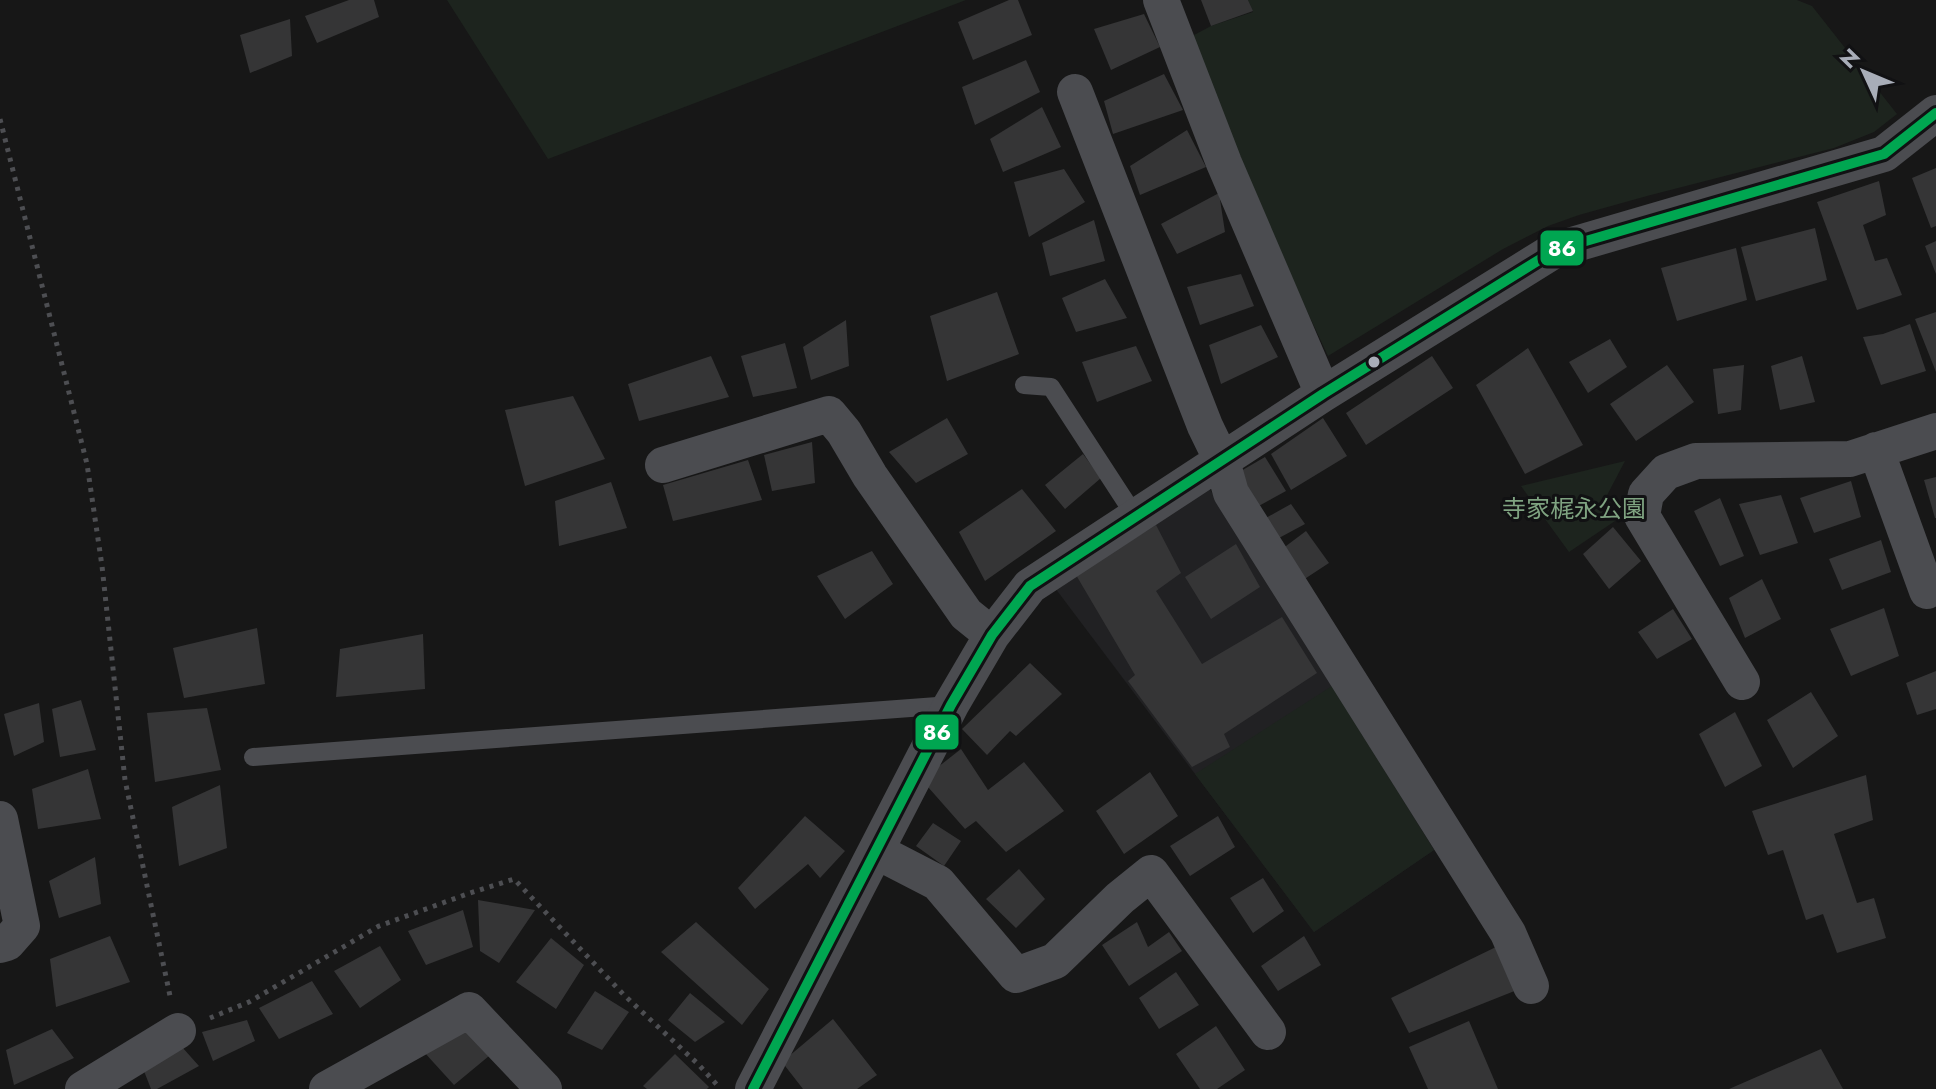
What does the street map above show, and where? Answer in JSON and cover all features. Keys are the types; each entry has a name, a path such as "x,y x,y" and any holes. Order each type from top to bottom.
{"street":[{"path":"1161,0 1224,163 1323,394"},
{"path":"1075,92 1205,426 1222,461 1231,493 1508,933 1531,986"},
{"path":"753,1089 951,705 992,635 1030,586 1323,394 1555,250 1884,154 1936,113"},
{"path":"663,465 829,414 966,614 992,635"},
{"path":"1742,682 1642,516 1646,494 1666,472 1696,461 1850,459 1936,431"},
{"path":"1876,450 1927,591"},
{"path":"0,819 22,926 7,943 0,945"},
{"path":"876,851 938,883 1016,975 1055,961 1120,898 1151,873 1268,1032"},
{"path":"327,1089 378,1077 469,1010 544,1089"},
{"path":"83,1089 178,1031"}],"lane":[{"path":"1024,385 1051,387 1135,516"},
{"path":"253,757 951,705"}],"shaded area":[{"path":"1209,488 1434,850 1314,932 1052,584"}],"green space":[{"path":"447,0 966,0 548,159"},
{"path":"1248,0 1797,0 1812,6 1897,114 1874,132 1834,148 1647,196 1548,226 1503,249 1328,356 1181,42 1211,26 1253,12"},
{"name":"寺家梶永公園","path":"1625,461 1604,501 1618,519 1569,552 1521,486"},
{"path":"1332,686 1434,850 1314,932 1195,774"}],"building":[{"path":"349,0 374,0 379,17 317,43 305,16"},
{"path":"1009,0 1018,0 1032,35 973,60 958,22"},
{"path":"1201,0 1248,0 1253,11 1211,26"},
{"path":"1144,14 1160,47 1111,70 1094,29"},
{"path":"290,19 292,56 250,73 240,35"},
{"path":"1026,60 1040,92 975,125 962,87"},
{"path":"1164,74 1183,110 1113,134 1104,101"},
{"path":"1042,107 1061,147 1003,172 990,139"},
{"path":"1187,130 1206,167 1140,195 1130,166"},
{"path":"1936,168 1936,226 1931,228 1912,178"},
{"path":"1064,169 1085,202 1029,237 1014,182"},
{"path":"1879,181 1886,215 1863,225 1875,261 1887,258 1902,295 1857,310 1817,202"},
{"path":"1219,193 1225,232 1177,254 1161,224"},
{"path":"1094,220 1105,261 1050,276 1042,243"},
{"path":"1815,228 1827,280 1756,301 1741,247"},
{"path":"1936,241 1936,274 1925,246"},
{"path":"1736,248 1747,300 1677,321 1661,268"},
{"path":"1241,274 1254,306 1200,325 1187,287"},
{"path":"1105,279 1127,318 1076,332 1062,298"},
{"path":"997,292 1019,354 947,381 930,316"},
{"path":"1936,312 1936,372 1915,319"},
{"path":"846,320 849,366 811,380 803,347"},
{"path":"1910,324 1926,371 1881,385 1863,337 1883,334"},
{"path":"1261,325 1278,357 1221,384 1209,345"},
{"path":"1610,339 1627,367 1588,393 1569,362"},
{"path":"785,343 797,388 753,397 741,356"},
{"path":"1136,346 1152,381 1097,402 1082,362"},
{"path":"1528,348 1583,445 1525,474 1476,385"},
{"path":"711,356 729,397 639,421 628,384"},
{"path":"1432,356 1453,388 1366,445 1346,413"},
{"path":"1802,356 1815,402 1780,410 1771,366"},
{"path":"1667,365 1694,402 1636,441 1610,404"},
{"path":"1744,365 1741,410 1718,414 1713,369"},
{"path":"573,396 605,459 525,486 505,410"},
{"path":"947,418 968,454 916,483 889,452"},
{"path":"1323,418 1347,456 1291,490 1271,454"},
{"path":"812,442 815,483 772,491 764,455"},
{"path":"1083,454 1101,478 1065,509 1045,485"},
{"path":"1265,457 1286,491 1255,508 1234,475"},
{"path":"748,460 762,500 673,521 663,485"},
{"path":"1936,477 1936,518 1935,518 1924,480"},
{"path":"1851,481 1861,517 1814,533 1800,498"},
{"path":"611,482 627,528 559,546 555,501"},
{"path":"1022,489 1056,531 985,581 959,532"},
{"path":"1781,495 1798,543 1760,555 1739,504"},
{"path":"1720,498 1744,556 1720,566 1694,511"},
{"path":"1291,504 1305,524 1279,538 1264,519"},
{"path":"1156,525 1181,573 1156,591 1202,664 1282,617 1317,673 1224,734 1230,747 1192,767 1128,681 1135,675 1076,575"},
{"path":"1613,527 1641,561 1609,589 1583,554"},
{"path":"1306,531 1329,563 1300,582 1282,549"},
{"path":"1881,540 1891,572 1842,590 1829,559"},
{"path":"1236,544 1260,587 1211,619 1185,577"},
{"path":"872,551 893,584 845,619 817,576"},
{"path":"1762,579 1781,619 1745,638 1729,598"},
{"path":"1884,608 1899,656 1851,676 1830,629"},
{"path":"1673,609 1692,639 1657,659 1638,632"},
{"path":"257,628 265,684 184,698 173,648"},
{"path":"423,634 425,689 336,697 340,649"},
{"path":"1030,663 1062,694 1016,736 1010,731 987,755 962,729"},
{"path":"1936,671 1936,709 1917,715 1906,683"},
{"path":"1811,692 1838,736 1793,768 1767,720"},
{"path":"81,700 96,750 60,757 52,709"},
{"path":"39,703 44,742 14,756 4,714"},
{"path":"207,708 221,770 155,782 147,713"},
{"path":"1735,712 1762,766 1725,787 1699,734"},
{"path":"961,749 988,790 1024,762 1064,811 1006,852 976,821 965,829 928,787 938,767"},
{"path":"88,769 101,819 38,829 32,789"},
{"path":"1150,772 1178,816 1124,854 1096,811"},
{"path":"1866,775 1873,820 1834,834 1857,903 1874,898 1886,938 1837,953 1823,914 1806,920 1783,850 1768,855 1752,811"},
{"path":"220,785 227,848 179,866 172,807"},
{"path":"805,816 845,851 820,878 808,864 755,909 738,888"},
{"path":"1218,816 1235,847 1190,876 1170,846"},
{"path":"933,823 961,841 944,866 916,846"},
{"path":"95,857 101,904 59,918 49,881"},
{"path":"1019,869 1045,899 1016,928 986,899"},
{"path":"1263,878 1284,911 1253,933 1230,898"},
{"path":"478,900 535,910 499,963 480,951"},
{"path":"463,910 473,947 426,965 408,931"},
{"path":"696,922 769,989 742,1025 661,952"},
{"path":"1137,922 1148,947 1169,932 1182,951 1129,986 1102,945"},
{"path":"110,936 130,982 56,1007 50,959"},
{"path":"1304,936 1321,965 1278,991 1261,966"},
{"path":"551,938 584,965 556,1009 516,982"},
{"path":"380,946 401,980 360,1008 334,971"},
{"path":"1498,946 1517,990 1409,1033 1391,998"},
{"path":"1176,972 1199,1005 1159,1029 1139,998"},
{"path":"312,981 333,1014 279,1039 259,1008"},
{"path":"595,991 629,1012 602,1050 567,1033"},
{"path":"690,993 725,1022 695,1042 668,1020"},
{"path":"833,1019 877,1075 857,1089 803,1089 782,1062"},
{"path":"247,1020 255,1041 213,1061 202,1032"},
{"path":"1469,1021 1498,1089 1428,1089 1409,1047"},
{"path":"468,1023 495,1051 454,1085 424,1052"},
{"path":"1216,1026 1245,1070 1217,1089 1200,1089 1176,1054"},
{"path":"52,1029 74,1058 14,1085 6,1050"},
{"path":"182,1047 199,1066 157,1089 151,1089 142,1066"},
{"path":"1821,1049 1843,1089 1729,1089"},
{"path":"675,1054 709,1087 707,1089 647,1089 643,1086"}],"transit line":[{"name":"86","path":"753,1089 951,705 992,635 1030,586 1323,394 1555,250 1884,154 1936,113"}]}
